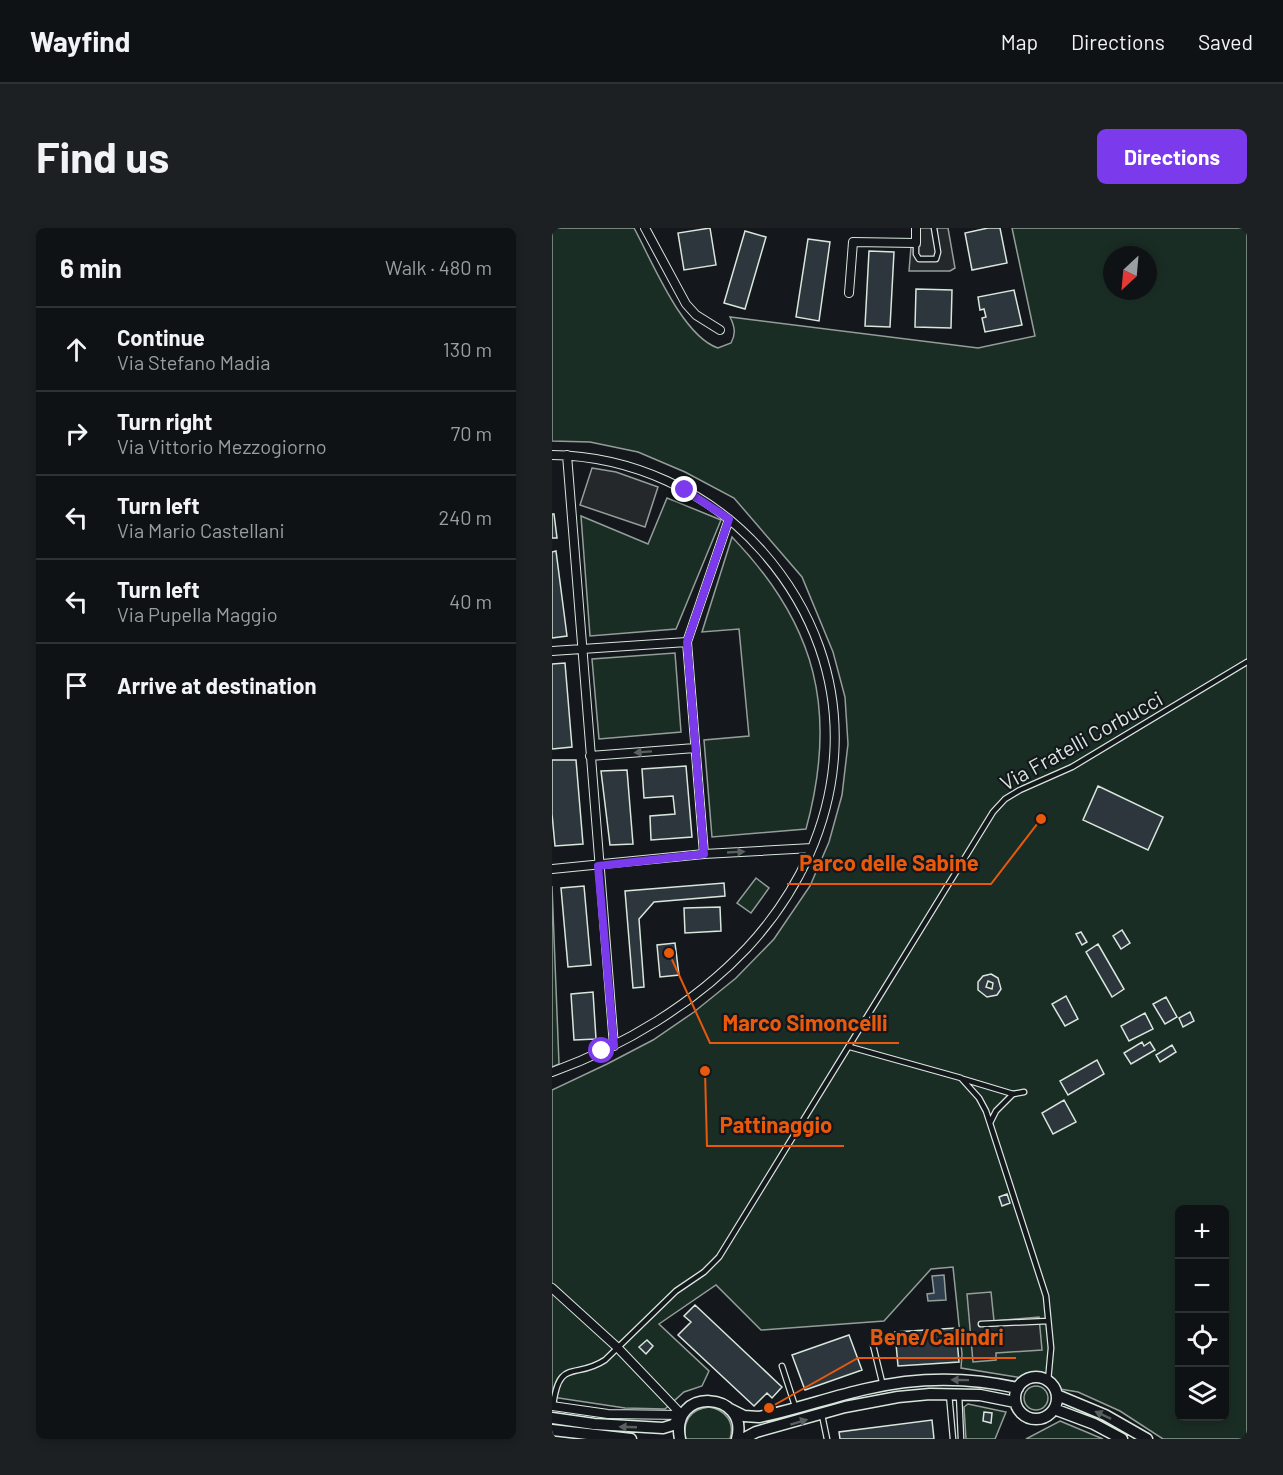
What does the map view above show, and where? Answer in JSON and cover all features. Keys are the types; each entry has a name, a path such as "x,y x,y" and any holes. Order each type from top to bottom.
{"street":[{"path":"645,228 686,304 696,315 720,330"},
{"path":"849,293 853,242 916,243 916,228"},
{"path":"552,454 606,460 651,473 685,490 729,519 756,544 782,575 805,614 827,671 835,718 834,757 827,802 812,848 794,883 771,917 736,958 676,1007 614,1046 552,1072"},
{"path":"567,455 614,1046"},
{"path":"704,854 687,642 729,519"},
{"path":"552,651 687,642"},
{"path":"590,756 695,748"},
{"path":"552,869 704,854 812,848"},
{"path":"552,1288 618,1348 682,1415"},
{"path":"1035,1377 1048,1381 1057,1395 1054,1409 1046,1417 1034,1419 1022,1414 1015,1402 1018,1388 1022,1383 1035,1377"},
{"path":"552,1418 594,1424 663,1428 673,1425 688,1408 704,1401 722,1404 744,1416 756,1417 882,1386 952,1380 991,1382 1018,1388"},
{"path":"743,1439 756,1432 845,1407 898,1396 980,1395 1015,1402"},
{"path":"1057,1395 1116,1420 1147,1439"},
{"path":"553,1406 608,1414 682,1415"},
{"path":"730,1409 738,1425 737,1439"},
{"path":"1054,1409 1099,1426 1122,1439"},
{"path":"680,1439 679,1424 682,1415"},
{"path":"552,1430 579,1435 631,1439"}],"lane":[{"path":"916,243 916,254 919,259 936,259 938,252 934,228"},
{"name":"Via Fratelli Corbucci","path":"553,1406 555,1388 563,1375 598,1365 676,1291 708,1269 719,1257 993,812 1005,799 1071,767 1247,662"},
{"path":"850,1047 1013,1094 1024,1092"},
{"path":"961,1078 979,1098 990,1123 1046,1296 1051,1348 1048,1381"},
{"path":"990,1123 996,1111 1013,1094"},
{"path":"981,1324 1048,1321"},
{"path":"873,1345 882,1386"},
{"path":"782,1366 796,1408"},
{"path":"953,1439 954,1394"},
{"path":"954,1394 961,1439"},
{"path":"821,1415 827,1439"}],"green space":[{"path":"552,228 634,228 680,313 705,341 718,348 733,340 734,330 730,317 978,348 1035,336 1012,228 1247,228 1247,1439 1163,1439 1120,1411 1078,1392 1054,1388 1042,1378 1028,1379 961,1368 962,1354 953,1267 931,1269 884,1321 761,1330 716,1285 659,1324 709,1371 702,1386 684,1392 665,1409 625,1408 552,1397 552,1090 653,1040 694,1012 736,978 774,939 810,886 829,842 842,795 848,744 845,697 833,652 802,577 734,498 685,472 638,452 590,442 552,441"},
{"path":"667,498 721,520 676,629 590,636 581,516 648,544"},
{"path":"732,537 761,570 784,603 801,637 813,672 819,708 820,746 806,829 712,837 704,740 749,736 739,629 702,632"},
{"path":"675,653 681,732 599,739 592,659"},
{"path":"756,878 769,888 751,913 737,903"},
{"path":"552,886 559,1064 552,1067"},
{"path":"1036,1386 1045,1389 1048,1398 1045,1407 1036,1410 1027,1407 1024,1398 1027,1389"},
{"path":"968,1404 1006,1412 995,1439 966,1439 964,1407"},
{"path":"709,1407 720,1411 728,1418 731,1427 730,1439 686,1439 685,1427 689,1417 697,1410"},
{"path":"1060,1421 1103,1439 1026,1439"}],"shaded area":[{"path":"920,228 948,228 955,268 950,271 909,271 911,247 920,246"},
{"path":"592,468 616,472 658,487 645,527 580,505"},
{"path":"991,1292 994,1321 1039,1317 1042,1350 996,1353 996,1360 973,1362 967,1294"}],"water":[{"path":"944,1275 946,1300 928,1301 927,1294 934,1293 932,1276"}],"building":[{"path":"710,228 716,265 684,270 678,233"},
{"path":"1000,228 1007,263 972,270 965,233"},
{"path":"745,231 766,237 745,309 724,303"},
{"path":"808,239 830,242 819,321 796,317"},
{"path":"869,251 894,252 890,327 865,326"},
{"path":"916,289 952,290 951,328 915,327"},
{"path":"1014,290 1022,325 985,332 982,318 986,317 984,309 980,310 978,297"},
{"path":"552,514 554,514 557,538 552,538"},
{"path":"556,551 567,636 552,638 552,552"},
{"path":"565,663 572,747 552,749 552,664"},
{"path":"552,760 576,760 583,844 555,846 552,814"},
{"path":"686,766 692,837 651,840 650,816 675,814 673,796 644,798 642,769"},
{"path":"627,770 633,844 610,845 601,771"},
{"path":"1098,786 1163,817 1148,850 1083,820"},
{"path":"724,883 725,896 654,902 639,919 644,987 633,988 625,891"},
{"path":"584,886 591,965 568,967 561,888"},
{"path":"720,907 721,931 685,933 684,908"},
{"path":"1122,930 1130,943 1121,949 1113,936"},
{"path":"1081,932 1087,942 1082,945 1076,934"},
{"path":"675,943 679,975 660,977 657,945"},
{"path":"1098,944 1124,989 1112,997 1086,952"},
{"path":"991,974 998,978 1001,989 997,995 987,997 978,990 978,982 983,976","holes":["988,981 993,983 992,989 986,987"]},
{"path":"593,992 596,1039 574,1040 571,994"},
{"path":"1066,996 1078,1019 1065,1026 1052,1004"},
{"path":"1166,997 1177,1017 1165,1024 1153,1004"},
{"path":"1190,1012 1194,1021 1183,1027 1179,1018"},
{"path":"1145,1013 1153,1029 1129,1041 1121,1026"},
{"path":"1142,1042 1144,1046 1150,1042 1155,1050 1131,1064 1124,1053"},
{"path":"1172,1045 1176,1052 1160,1062 1156,1055"},
{"path":"1097,1060 1104,1074 1068,1095 1060,1081"},
{"path":"1064,1100 1076,1122 1053,1134 1042,1113"},
{"path":"1007,1194 1010,1203 1002,1206 999,1197"},
{"path":"695,1305 782,1387 772,1398 767,1393 754,1406 678,1335 691,1322 684,1316"},
{"path":"956,1328 959,1362 898,1366 895,1332"},
{"path":"849,1335 862,1370 805,1390 792,1355"},
{"path":"647,1340 653,1346 646,1354 639,1347"},
{"path":"984,1412 992,1413 991,1423 983,1421"},
{"path":"932,1420 934,1439 840,1439 839,1432"}],"place":[{"name":"Parco delle Sabine","path":"1041,819"},
{"name":"Marco Simoncelli","path":"669,953"},
{"name":"Pattinaggio","path":"705,1071"},
{"name":"Bene/Calindri","path":"769,1408"}],"route":[{"path":"602,1051 614,1046 598,866 704,854 687,642 729,519 685,490"}]}
